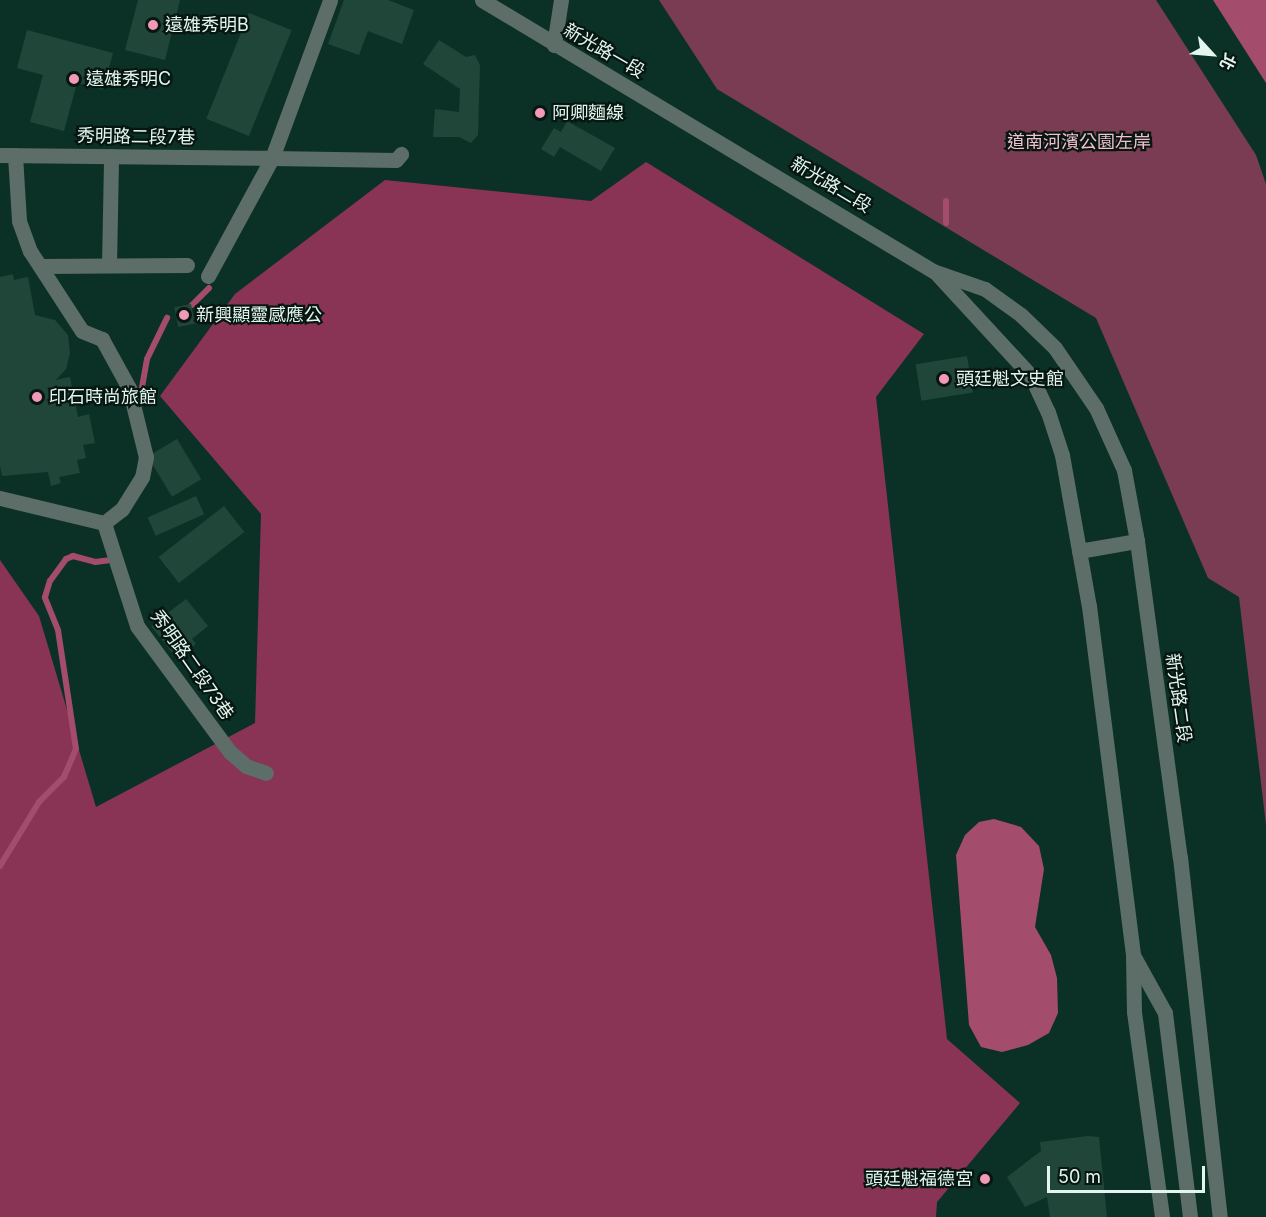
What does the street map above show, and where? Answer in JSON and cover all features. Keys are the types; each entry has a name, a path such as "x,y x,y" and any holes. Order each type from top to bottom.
{"street":[{"path":"208,276 273,158 330,0"},
{"name":"新光路一段","path":"482,0 554,45 707,133"},
{"path":"554,45 561,0"},
{"name":"新光路二段","path":"707,133 933,271 985,289 1022,315 1055,348 1096,408 1124,470 1137,541 1180,857 1220,1217"},
{"name":"秀明路二段7巷","path":"7,155 396,160 401,154"},
{"path":"0,498 104,523 127,501 142,477 146,457 129,388 102,339 82,330 40,266 19,221 7,155"},
{"path":"109,266 111,156"},
{"path":"40,266 188,265"},
{"name":"新光路二段","path":"933,271 1031,376 1048,412 1062,455 1079,551 1133,954 1134,1012 1162,1217"},
{"name":"秀明路二段73巷","path":"104,523 137,626 230,752 246,766 266,773"},
{"path":"1079,551 1137,541"},
{"path":"1133,954 1165,1013 1190,1217"}],"green space":[{"name":"道南河濱公園左岸","path":"659,0 1156,0 1256,155 1266,184 1266,825 1239,597 1208,578 1096,318 717,89"}],"shaded area":[{"path":"1213,0 1266,0 1266,83"},
{"path":"646,162 924,334 876,397 947,1039 1020,1103 937,1202 936,1217 0,1217 0,560 39,616 96,807 255,723 261,514 160,396 235,294 385,180 591,201"},
{"path":"994,819 1021,827 1039,846 1044,869 1035,927 1051,955 1057,978 1058,1013 1049,1033 1028,1045 1002,1052 981,1047 969,1025 956,855 965,835 979,822"}],"building":[{"name":"遠雄秀明B","path":"138,0 180,0 165,60 125,50"},
{"path":"344,0 388,0 414,10 402,44 368,31 359,55 328,44"},
{"path":"249,13 292,30 249,136 206,119"},
{"name":"遠雄秀明C","path":"27,30 113,53 103,90 77,83 64,131 30,122 43,75 17,68"},
{"path":"439,40 466,57 475,55 480,65 478,135 471,143 459,137 433,137 435,109 459,112 460,89 423,64"},
{"path":"567,121 615,148 601,171 560,147 554,157 541,149 554,128 561,132"},
{"name":"印石時尚旅館","path":"13,274 14,280 28,277 35,315 55,320 68,335 70,353 66,369 56,380 70,377 78,417 89,414 95,443 83,445 86,458 77,460 80,473 59,477 61,483 51,486 48,472 2,476 0,466 0,277"},
{"name":"新興顯靈感應公","path":"191,304 195,324 178,327 174,307"},
{"name":"頭廷魁文史館","path":"967,356 973,393 921,401 916,364"},
{"path":"177,439 201,479 172,497 148,457"},
{"path":"196,496 204,514 156,536 148,518"},
{"path":"224,506 244,532 179,583 159,557"},
{"path":"186,599 208,626 192,639 196,644 177,659 151,626"},
{"path":"1088,1136 1099,1137 1107,1217 1050,1217 1047,1197 1025,1207 1007,1177 1041,1151 1040,1142"}],"waterway":[{"path":"946,201 946,223"},
{"path":"192,305 209,288"},
{"path":"139,404 147,359 167,318"},
{"path":"0,866 39,802 64,777 76,749 58,630 45,597 50,581 66,559 73,556 95,562 111,560"}],"place":[{"name":"遠雄秀明B","path":"153,25"},
{"name":"遠雄秀明C","path":"74,79"},
{"name":"阿卿麵線","path":"540,113"},
{"name":"新興顯靈感應公","path":"184,315"},
{"name":"頭廷魁文史館","path":"944,379"},
{"name":"印石時尚旅館","path":"37,397"},
{"name":"頭廷魁福德宮","path":"985,1179"}]}
